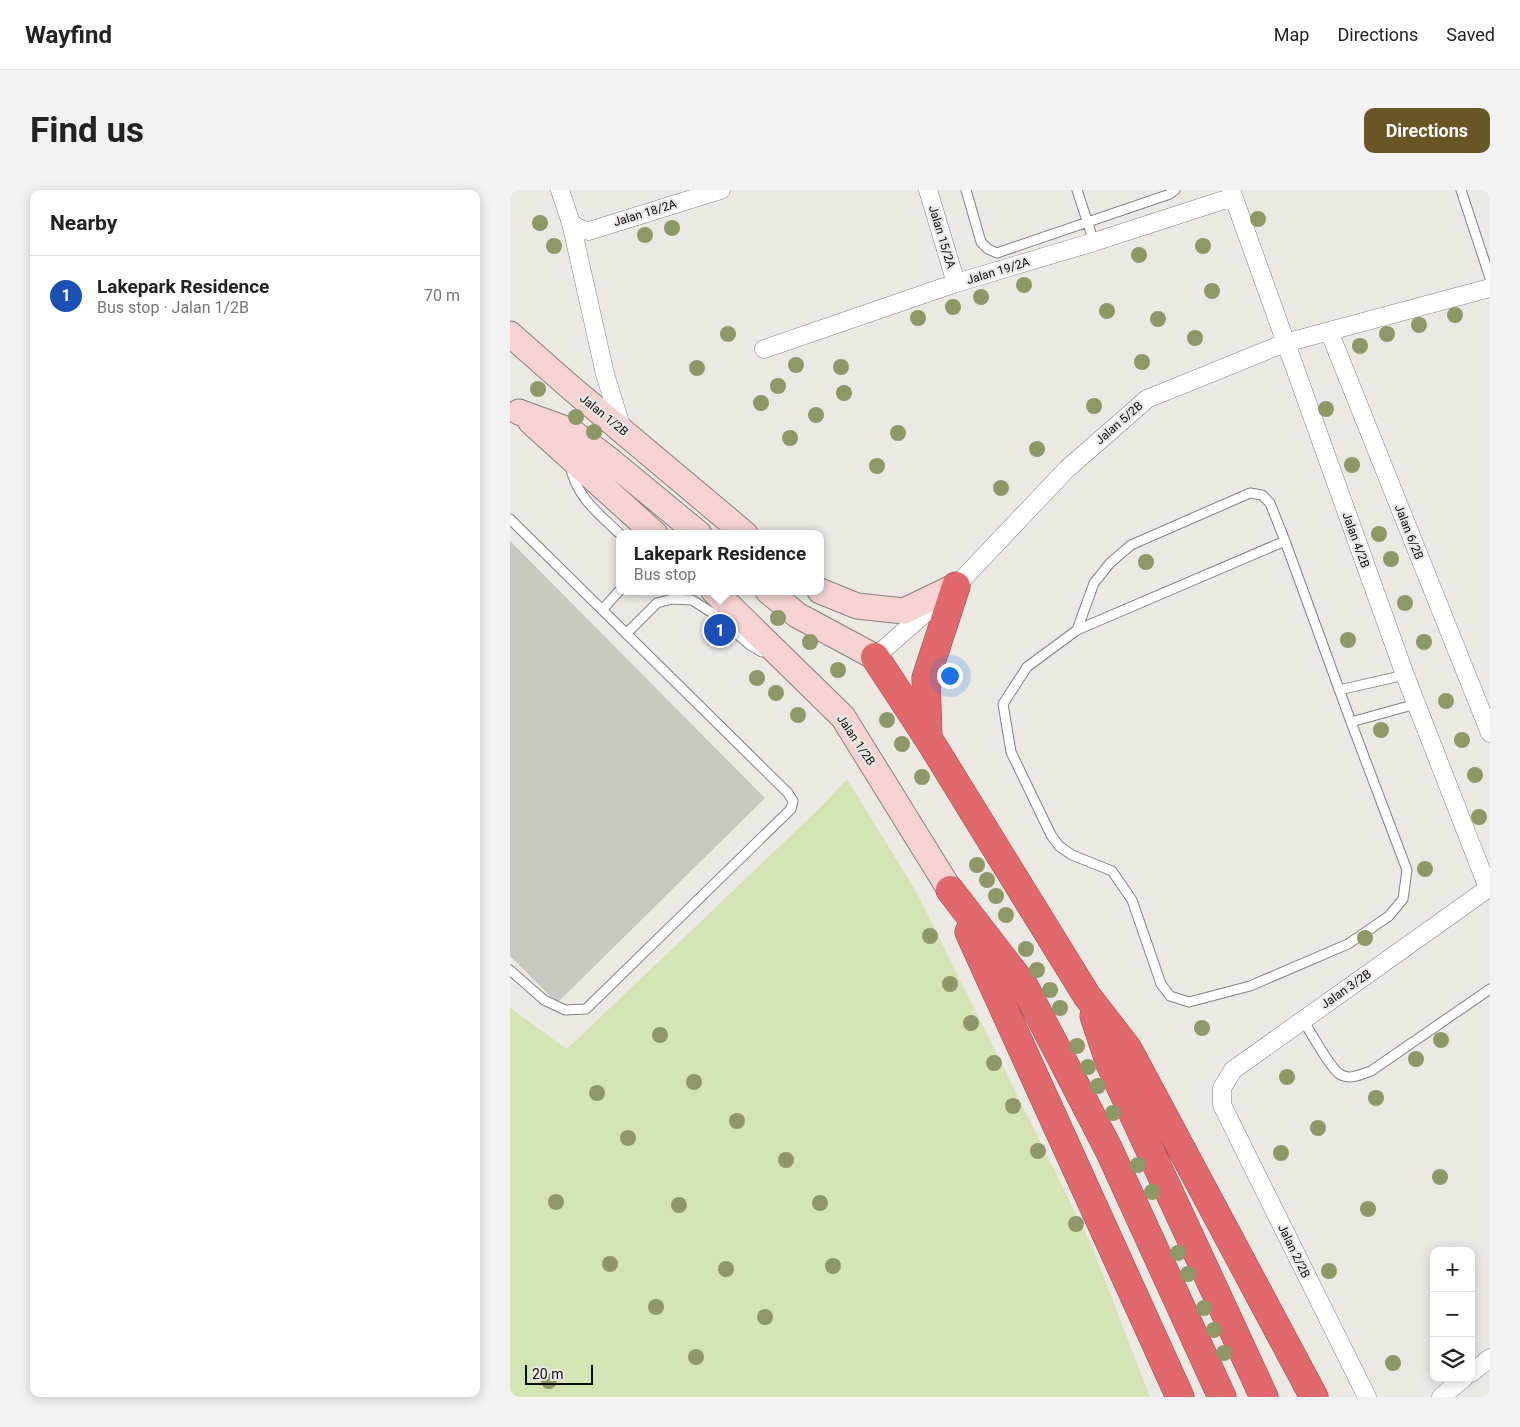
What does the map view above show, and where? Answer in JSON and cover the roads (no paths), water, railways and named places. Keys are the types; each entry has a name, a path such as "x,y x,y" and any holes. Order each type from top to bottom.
{"highway":[{"path":"928,738 926,678 956,586"},
{"path":"875,657 928,738 1087,996 1128,1049 1314,1397"},
{"path":"950,890 1024,986 1109,1150 1222,1397"},
{"path":"950,890 1180,1397"},
{"path":"1087,996 1110,1064 1264,1397"}],"street":[{"path":"560,190 571,223 605,374 622,429"},
{"name":"Jalan 18/2A","path":"571,223 580,229 589,231 721,190"},
{"name":"Jalan 15/2A","path":"928,190 956,283"},
{"name":"Jalan 19/2A","path":"764,349 956,283 1094,242 1232,193"},
{"name":"Jalan 4/2B","path":"1232,193 1405,675 1489,887"},
{"name":"Jalan 5/2B","path":"875,657 956,586 1066,468 1147,399 1285,343 1490,288"},
{"name":"Jalan 6/2B","path":"1329,331 1490,733"},
{"name":"Jalan 1/2B","path":"510,334 740,530"},
{"path":"515,408 651,530"},
{"path":"515,408 571,431 607,458 694,530"},
{"path":"824,593 857,606 904,611 956,586"},
{"name":"Jalan 1/2B","path":"718,595 843,718 950,890"},
{"path":"773,595 797,614 875,657"},
{"path":"817,595 875,657"},
{"name":"Jalan 3/2B","path":"1222,1105 1222,1088 1233,1070 1489,887"},
{"name":"Jalan 2/2B","path":"1222,1105 1366,1397"},
{"path":"1475,1370 1490,1358"},
{"path":"1440,1397 1459,1382"}],"lane":[{"path":"966,190 981,242 988,249 996,253 1170,194 1175,190"},
{"path":"1077,190 1094,242"},
{"path":"1461,190 1490,278"},
{"path":"568,454 572,478 584,499 616,530"},
{"path":"1077,630 1094,583 1110,563 1131,545 1250,493 1262,495 1270,503 1285,541 1407,870 1403,898 1389,916 1348,944 1250,986 1189,1002 1170,996 1161,984 1132,900 1112,871 1072,856 1059,846 1051,835 1011,752 1003,704 1028,666 1077,630 1285,541"},
{"path":"510,519 788,793 793,801 791,809 586,1009 565,1010 544,1000 510,970"},
{"path":"602,610 616,594"},
{"path":"626,634 657,603 672,599 692,600 714,614 750,645 768,656 784,659"},
{"path":"1339,690 1405,675"},
{"path":"1351,722 1416,704"},
{"path":"1303,1020 1330,1062 1341,1075 1354,1078 1371,1071 1490,989"}],"place":[{"name":"Lakepark Residence","path":"720,630"}]}
